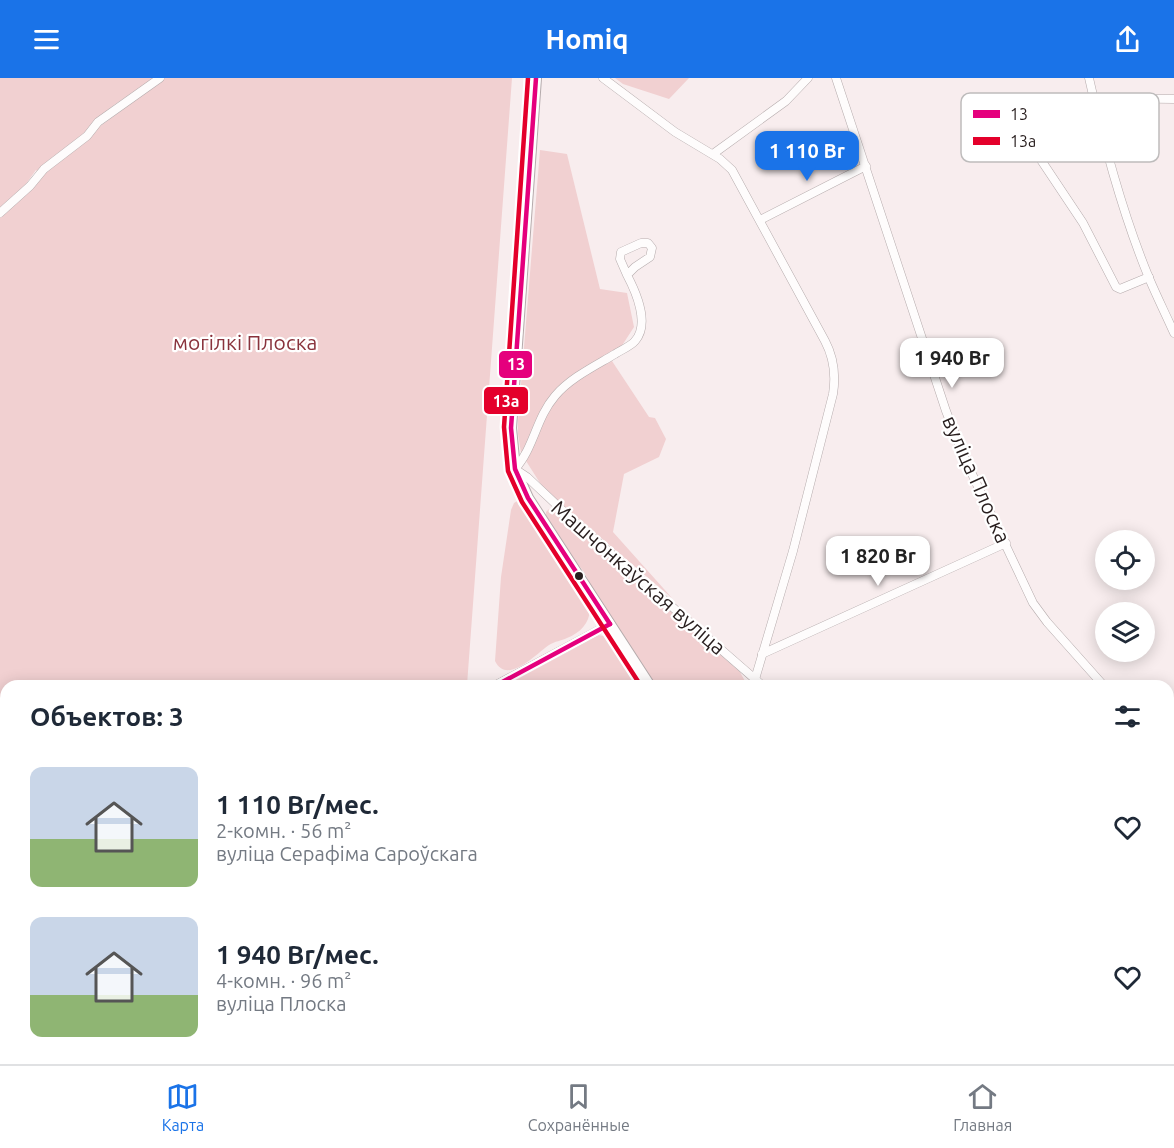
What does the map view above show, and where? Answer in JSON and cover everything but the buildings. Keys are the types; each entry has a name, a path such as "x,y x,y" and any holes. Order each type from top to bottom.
{"main road":[{"path":"536,78 511,428 515,469 536,512 646,680"}],"street":[{"path":"0,213 30,186 44,169 87,136 98,122 160,78"},
{"path":"603,78 675,132 713,154 732,170 829,349 835,376 833,394 793,551 755,680"},
{"path":"713,154 786,101 808,78"},
{"name":"вуліца Плоска","path":"836,78 946,411 964,457 1033,603 1099,680"},
{"path":"1089,78 1093,93"},
{"path":"1159,99 1174,99"},
{"path":"1042,162 1083,223 1116,287 1120,289 1149,277"},
{"path":"1111,162 1149,277 1174,333"},
{"path":"760,220 866,166"},
{"path":"515,469 528,451 541,418 555,396 574,380 635,341 641,325 640,308 620,259 621,252 641,243 648,243 652,251 650,257 627,275"},
{"name":"Машчонкаўская вуліца","path":"515,469 752,680"},
{"path":"762,654 1006,543"},
{"path":"505,680 610,624"}],"green space":[{"name":"могілкі Плоска","path":"0,78 154,78 114,105 92,124 95,130 165,78 512,78 467,680 0,680 0,218 43,177 36,170 23,188 0,209"},
{"path":"615,78 689,78 669,99 623,84"},
{"path":"540,150 567,154 600,289 627,293 634,327 612,361 649,417 655,418 666,439 659,457 624,474 613,532 672,598 548,493 521,453 518,421"},
{"path":"519,500 525,504 588,601 590,613 586,624 578,632 549,645 522,665 507,670 500,668 495,661 501,577 511,510 514,503"},
{"path":"549,509 555,511 740,672 744,680 651,680 592,591 584,573 561,542 546,512"},
{"path":"597,635 607,637 614,643 625,668 634,680 514,680"}],"transit line":[{"name":"13а","path":"528,78 504,427 508,471 522,502 637,680"},
{"name":"13","path":"536,78 511,428 515,469 528,498 610,624"},
{"name":"13","path":"506,680 610,624"}]}
